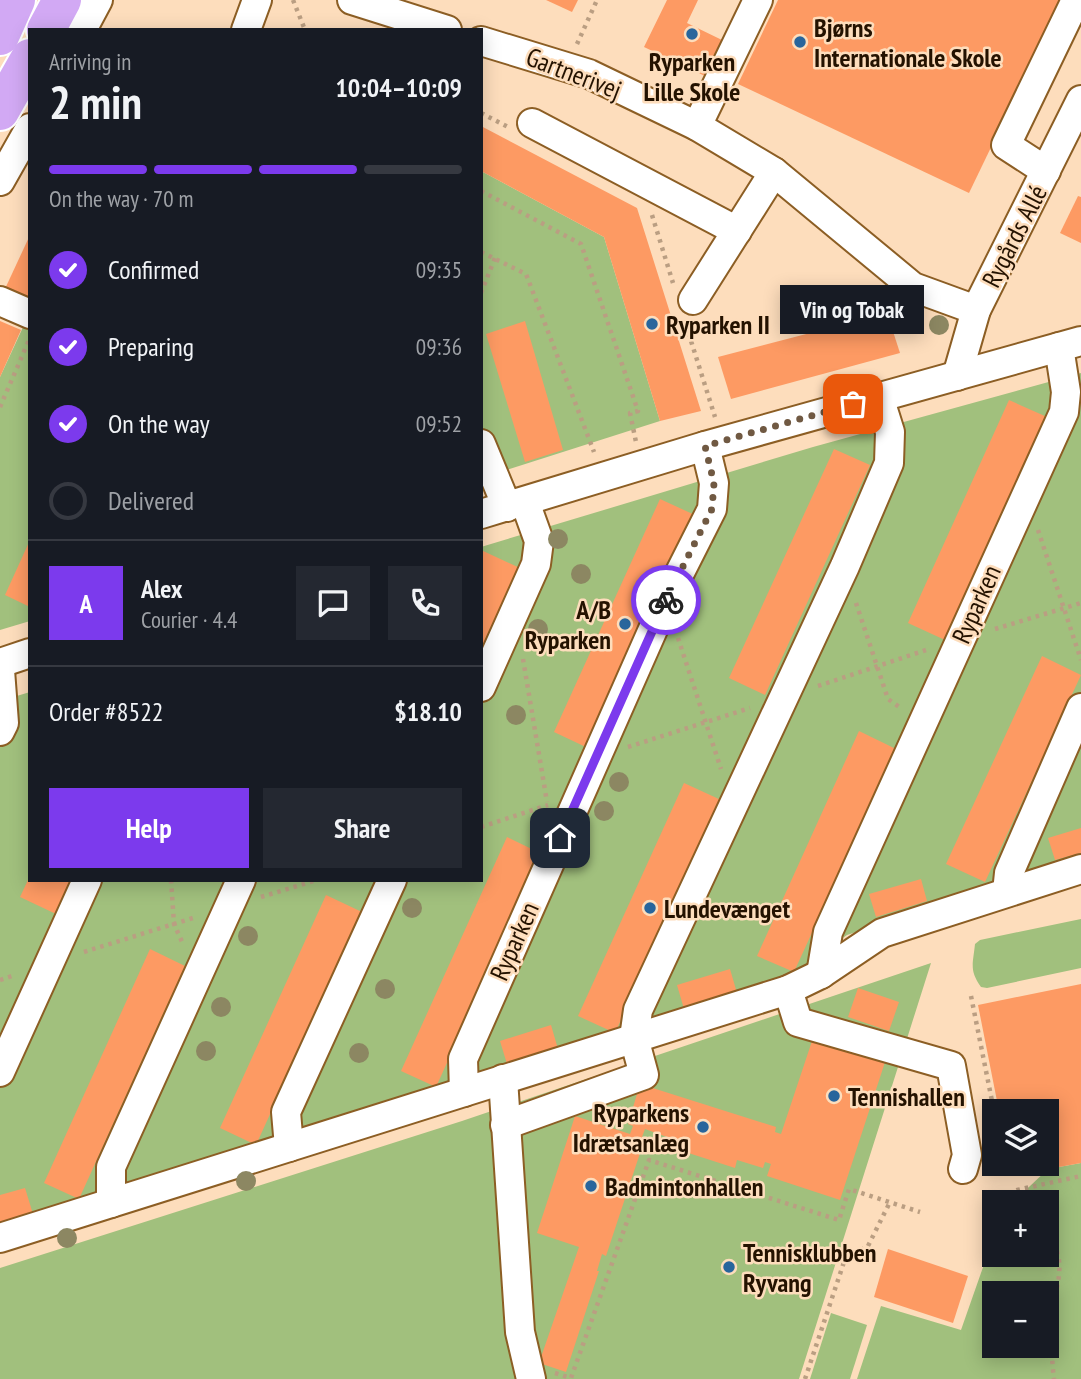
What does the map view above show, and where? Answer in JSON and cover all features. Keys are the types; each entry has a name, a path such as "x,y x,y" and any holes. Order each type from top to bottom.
{"highway":[{"path":"0,36 16,0"},
{"path":"47,28 62,0"},
{"path":"0,111 28,62"}],"street":[{"path":"83,28 98,0"},
{"path":"247,28 257,0"},
{"path":"352,0 441,28"},
{"path":"696,126 758,0"},
{"path":"1046,172 1006,145 1076,0"},
{"name":"Gartnerivej","path":"483,42 589,74 696,126 774,172 913,288 976,310"},
{"name":"Rygårds Allé","path":"957,376 976,310 1081,100"},
{"path":"532,123 737,231"},
{"path":"0,181 28,132"},
{"path":"693,300 774,172"},
{"path":"0,301 28,313"},
{"name":"Ryparken","path":"504,508 705,446 1070,344 1064,412 828,932 821,974"},
{"path":"506,1125 645,1075 634,1038 638,1010 845,566 889,463 890,432 879,397"},
{"name":"Ryparken","path":"464,1091 463,1059 666,600 712,509 714,483 705,446"},
{"path":"483,450 504,508 539,541 536,564 483,683"},
{"path":"0,663 28,654"},
{"path":"0,670 4,723 0,731"},
{"path":"1007,892 1009,873 1081,708"},
{"path":"0,1238 788,990 821,974 882,933 1081,869"},
{"path":"0,1072 86,882"},
{"path":"111,1203 111,1167 240,882"},
{"path":"289,1147 286,1112 391,882"},
{"path":"788,990 799,1022 951,1066 967,1155 963,1169"},
{"path":"503,1079 520,1332 529,1371"}],"path":[{"path":"293,0 304,28"},
{"path":"566,67 597,0"},
{"path":"483,192 581,244 638,411 629,413 642,466"},
{"path":"483,253 526,274 604,477"},
{"path":"483,288 495,258"},
{"path":"0,407 28,344"},
{"path":"1026,492 1081,660"},
{"path":"845,566 888,699 921,723"},
{"path":"666,600 733,807"},
{"path":"597,757 960,639 1081,603"},
{"path":"515,614 547,805 551,858"},
{"path":"483,826 547,805 579,798"},
{"path":"171,882 174,924 198,975"},
{"path":"0,980 310,882"},
{"path":"971,996 992,1099"},
{"path":"529,1371 571,1378 649,1160 839,1220 849,1189 920,1212"},
{"path":"1021,1190 1081,1177"},
{"path":"805,1379 845,1259 868,1246 890,1202"},
{"path":"1054,1379 1051,1358 1054,1308 1061,1276 1059,1256"}],"green space":[{"path":"483,172 604,237 660,421 483,477"},
{"path":"28,316 28,622 0,630 0,377"},
{"path":"1081,373 1081,859 847,935 782,981 0,1226 0,701 28,693 28,882 483,882 483,546 813,447"},
{"path":"1081,919 1081,968 987,988 981,987 977,981 973,962 975,944 980,940"},
{"path":"931,963 799,1379 0,1379 0,1268 462,1121"},
{"path":"1081,1163 1081,1379 857,1379 881,1306 961,1330 983,1267 1059,1267 1059,1190 1026,1190 1041,1176 1059,1176 1059,1167"},
{"path":"831,1313 867,1325 850,1379 810,1379"}],"building":[{"path":"546,0 578,0 572,12"},
{"path":"667,0 698,0 687,23 722,40 705,76 644,47"},
{"path":"778,0 1062,0 969,193 738,84"},
{"name":"Ryparken II","path":"483,127 637,208 701,411 660,421 604,237 483,172"},
{"path":"1078,196 1081,197 1081,243 1060,233"},
{"path":"28,239 28,301 4,291"},
{"path":"887,313 900,353 731,399 718,357"},
{"path":"0,321 21,330 0,377"},
{"path":"525,321 563,450 525,462 486,334"},
{"path":"1009,400 1047,417 945,640 908,623"},
{"path":"834,449 870,465 765,695 729,678"},
{"name":"A/B Ryparken","path":"660,499 697,516 590,749 554,732"},
{"path":"28,544 28,606 5,595"},
{"name":"A/B Ryparken","path":"483,551 522,569 483,654"},
{"path":"1042,656 1081,675 985,882 946,864"},
{"name":"Lundevænget","path":"859,731 896,749 794,972 757,956"},
{"name":"Lundevænget","path":"684,783 721,800 615,1033 578,1016"},
{"path":"1081,828 1081,853 1055,860 1048,838"},
{"path":"507,837 542,854 436,1087 401,1071"},
{"path":"921,879 927,901 876,917 869,894"},
{"path":"28,880 70,882 56,914 20,897"},
{"path":"326,895 362,912 256,1145 220,1128"},
{"path":"150,949 185,966 79,1199 44,1183"},
{"path":"730,969 737,993 684,1009 677,985"},
{"path":"1081,984 1081,1163 1059,1167 1059,1099 997,1099 978,1005"},
{"path":"858,988 899,1002 889,1031 848,1017"},
{"path":"551,1025 558,1049 507,1064 500,1041"},
{"path":"814,1035 886,1059 840,1200 767,1176 771,1164 765,1162 763,1168 737,1160 735,1168 676,1149 678,1141 645,1129 642,1137 645,1138 606,1256 602,1254 566,1372 539,1363 579,1247 537,1233 575,1116 630,1134 633,1126 628,1124 640,1084 776,1127 775,1132 781,1134"},
{"path":"25,1188 33,1214 0,1223 0,1195"},
{"path":"888,1249 968,1276 953,1323 874,1297"}],"way so far":[{"path":"666,600 712,509 714,483 705,446 853,404"}],"place":[{"name":"Ryparken Lille Skole","path":"692,34"},
{"name":"Bjørns Internationale Skole","path":"800,42"},
{"name":"Ryparken II","path":"652,324"},
{"name":"Vin og Tobak","path":"853,404"},
{"name":"A/B Ryparken","path":"625,624"},
{"name":"Lundevænget","path":"650,908"},
{"name":"Tennishallen","path":"834,1096"},
{"name":"Ryparkens Idrætsanlæg","path":"703,1127"},
{"name":"Badmintonhallen","path":"591,1186"},
{"name":"Tennisklubben Ryvang","path":"729,1267"}],"route":[{"path":"560,838 666,600"}]}
